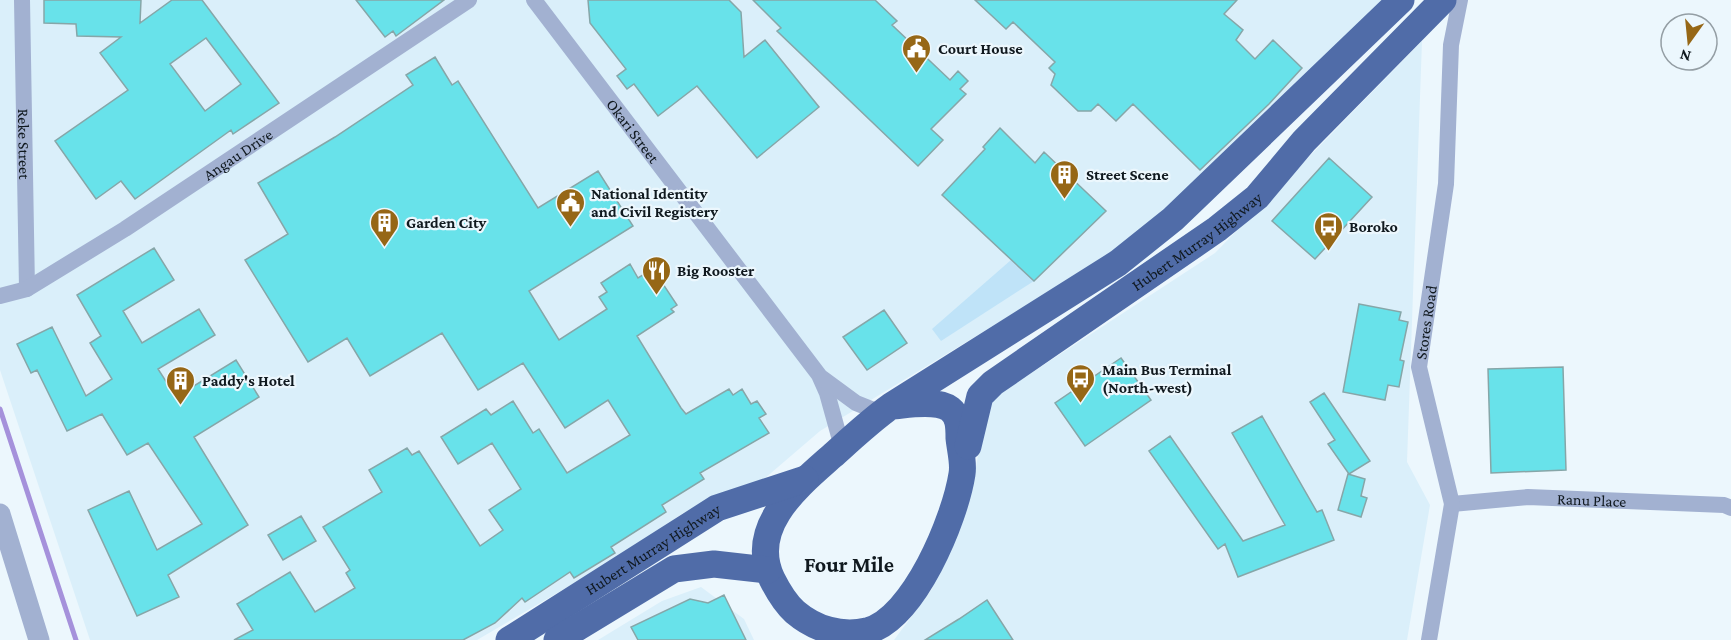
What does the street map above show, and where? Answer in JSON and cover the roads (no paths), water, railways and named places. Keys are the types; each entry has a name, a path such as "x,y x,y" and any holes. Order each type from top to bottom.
{"highway":[{"name":"Hubert Murray Highway","path":"886,409 1018,328 1118,263 1146,241 1173,219 1401,0"},
{"name":"Hubert Murray Highway","path":"962,473 980,396 993,383 1216,229 1257,197 1304,141 1443,0"},
{"path":"788,606 812,624 836,632 855,634 875,634 893,617 916,588 946,527 962,473 958,420 949,408 930,404 886,409 862,427 806,479 775,513 763,550 768,570 788,606 798,640"},
{"name":"Hubert Murray Highway","path":"509,640 717,508 806,479"},
{"name":"Hubert Murray Highway","path":"557,640 674,569 714,564 768,570"}],"street":[{"name":"Reke Street","path":"22,0 27,289"},
{"name":"Angau Drive","path":"0,296 27,289 125,229 469,0"},
{"name":"Okari Street","path":"534,0 819,375 827,393 842,447"},
{"name":"Stores Road","path":"1430,640 1452,504 1419,367 1446,184 1451,45 1460,0"},
{"name":"Okari Street","path":"819,375 856,403 886,409"},
{"name":"Ranu Place","path":"1452,504 1528,497 1724,505 1731,508"},
{"path":"0,514 5,541 39,640"}],"waterway":[{"path":"0,409 76,640"}],"place":[{"name":"Court House","path":"917,74"},
{"name":"Street Scene","path":"1065,200"},
{"name":"National Identity and Civil Registery","path":"570,228"},
{"name":"Garden City","path":"385,248"},
{"name":"Boroko","path":"1328,252"},
{"name":"Big Rooster","path":"656,296"},
{"name":"Main Bus Terminal (North-west)","path":"1081,404"},
{"name":"Paddy's Hotel","path":"181,406"}],"district":[{"name":"Four Mile","path":"849,564"}]}
